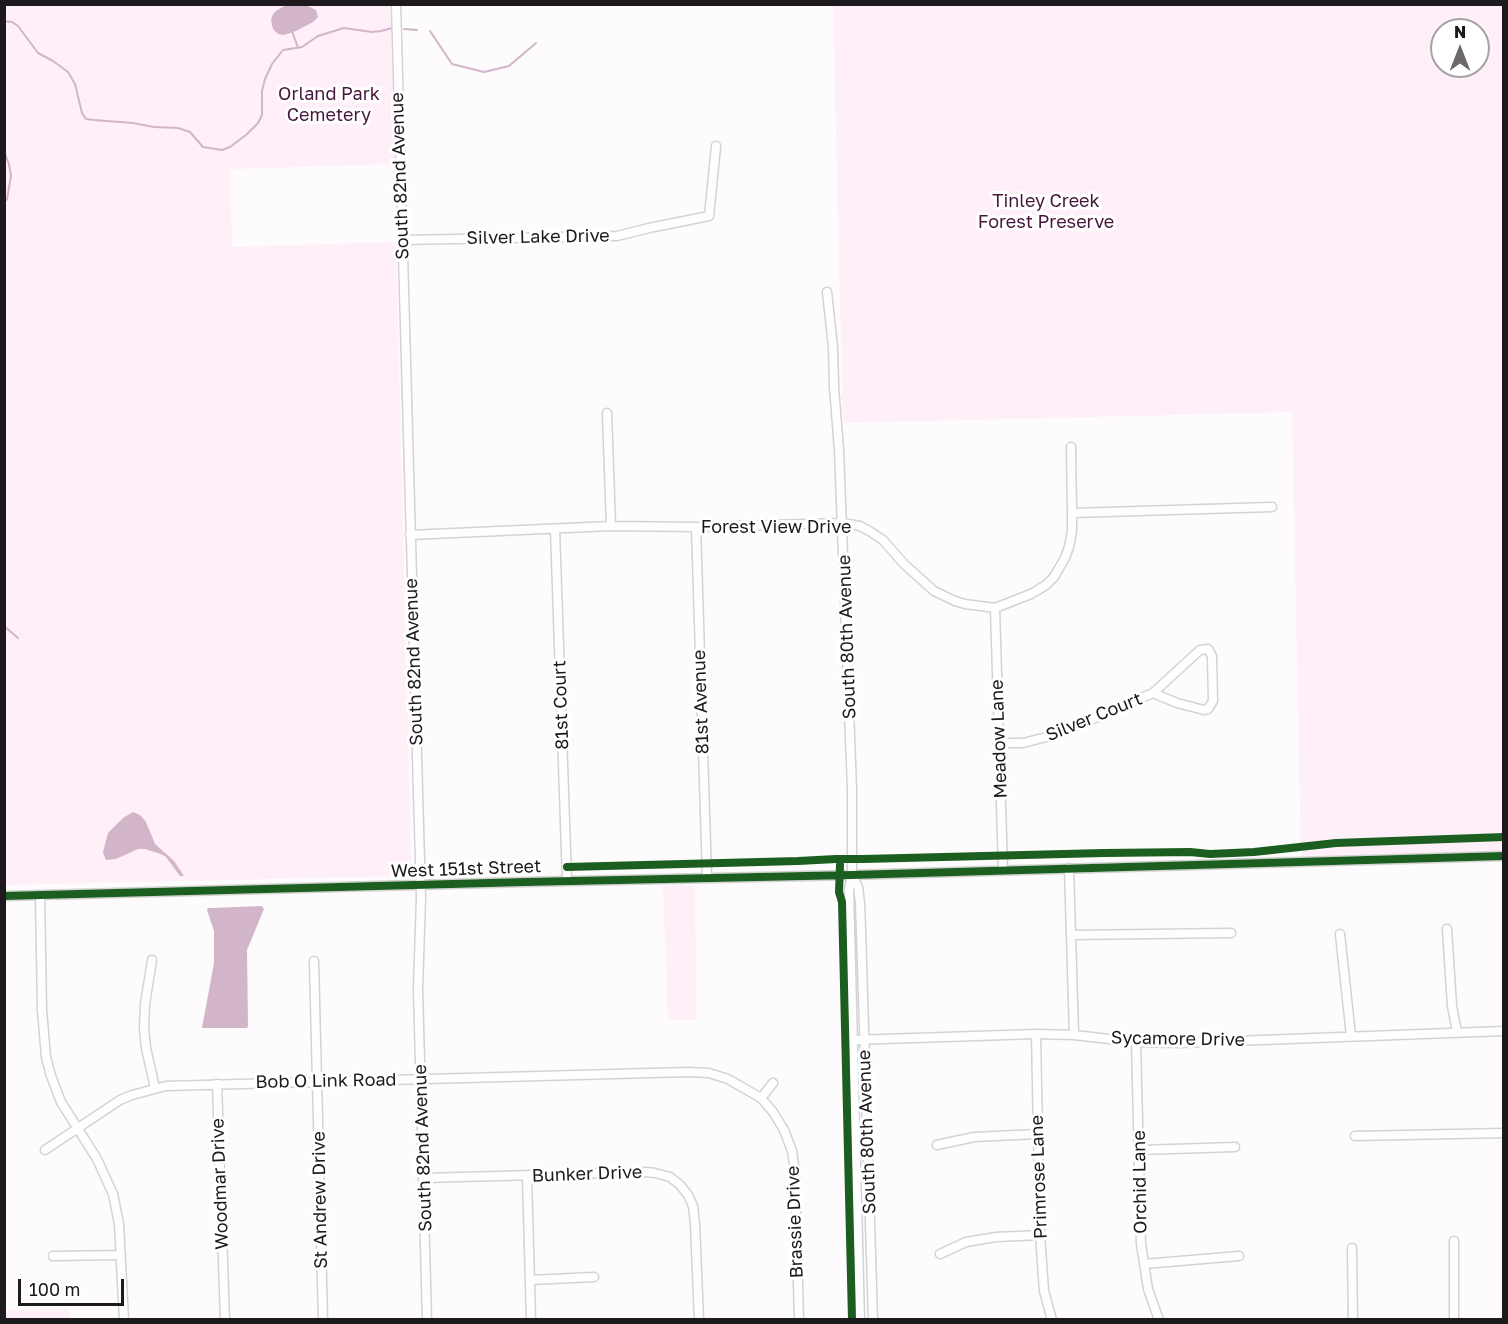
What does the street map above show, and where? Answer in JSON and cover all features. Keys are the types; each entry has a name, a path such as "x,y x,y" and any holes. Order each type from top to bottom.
{"street":[{"name":"South 82nd Avenue","path":"396,4 421,898 418,989 428,1320"},
{"name":"Silver Lake Drive","path":"402,240 616,236 709,216 716,146"},
{"name":"South 80th Avenue","path":"827,292 833,347 843,523 852,789 852,875 849,888 860,1320"},
{"path":"607,413 611,526"},
{"name":"Forest View Drive","path":"410,535 611,526 696,527 843,523 860,526 883,540 904,564 933,591 965,604 995,608 1031,594 1046,585 1054,577 1065,558 1072,531 1071,447"},
{"path":"1072,513 1272,507"},
{"name":"81st Avenue","path":"696,527 707,878"},
{"name":"81st Court","path":"555,529 567,881"},
{"name":"Meadow Lane","path":"995,608 1003,870"},
{"name":"Silver Court","path":"998,743 1023,743 1058,734 1153,693 1200,650 1208,649 1212,656 1213,700 1208,709 1177,703 1153,693"},
{"name":"West 151st Street","path":"4,896 1503,856"},
{"path":"1069,868 1074,1035"},
{"name":"South 80th Avenue","path":"852,875 858,887 860,903 873,1320"},
{"path":"40,895 45,1051 49,1070 61,1102 97,1159 113,1194 119,1224 124,1320"},
{"path":"1447,929 1452,1006 1457,1032"},
{"path":"1071,934 1231,933"},
{"path":"1340,934 1351,1036"},
{"path":"152,960 143,1017 146,1048 155,1088"},
{"name":"St Andrew Drive","path":"314,961 323,1320"},
{"name":"Sycamore Drive","path":"853,1040 1036,1034 1074,1035 1136,1042 1180,1042 1503,1031"},
{"name":"Primrose Lane","path":"1036,1034 1040,1235 1044,1291 1052,1320"},
{"name":"Orchid Lane","path":"1136,1042 1141,1244 1148,1288 1159,1320"},
{"name":"Bob O Link Road","path":"45,1150 120,1100 165,1086 689,1072 709,1073 728,1079 761,1098"},
{"path":"761,1098 772,1083"},
{"name":"Woodmar Drive","path":"217,1084 225,1320"},
{"name":"Brassie Drive","path":"761,1098 784,1130 792,1151 795,1172 799,1320"},
{"path":"1355,1136 1503,1133"},
{"path":"937,1145 974,1137 1037,1134"},
{"path":"1140,1150 1235,1147"},
{"name":"Bunker Drive","path":"423,1178 651,1172 670,1177 688,1195 693,1206 699,1320"},
{"path":"527,1176 531,1320"},
{"path":"940,1254 966,1242 996,1237 1040,1235"},
{"path":"1454,1241 1454,1320"},
{"path":"1352,1248 1353,1320"},
{"path":"53,1256 121,1255"},
{"path":"1144,1264 1239,1256"},
{"path":"530,1280 594,1277"}],"green space":[{"name":"Orland Park Cemetery","path":"5,5 390,5 395,164 230,169 232,247 396,242 411,862 407,874 402,876 5,885"},
{"name":"Tinley Creek Forest Preserve","path":"833,5 1503,5 1503,851 1301,856 1292,412 843,423"},
{"path":"663,886 695,886 696,1020 668,1020"},
{"path":"70,1309 71,1319 5,1319 5,1310"}],"shaded area":[{"path":"287,5 306,5 316,10 318,17 296,31 284,35 278,34 273,29 271,20 277,10"},
{"path":"133,812 140,815 146,822 155,844 174,861 184,876 180,876 166,857 145,849 138,849 116,859 106,860 103,852 108,833 123,818"},
{"path":"262,906 264,909 247,950 248,1026 247,1028 202,1028 214,963 214,931 207,910 208,908"}],"waterway":[{"path":"4,21 18,26 38,53 68,72 75,84 82,113 86,119 178,128 190,132 203,147 222,150 230,147 258,123 262,115 262,91 265,79 272,64 283,50 302,47 318,36 344,28 372,32 392,28"},
{"path":"404,29 417,30"},
{"path":"292,31 298,48"},
{"path":"430,31 452,64 484,72 509,66 536,43"},
{"path":"4,152 11,176 7,199 4,203"},
{"path":"4,626 18,638"}],"cycle path":[{"path":"567,867 1104,853 1190,852 1210,854 1254,852 1336,843 1504,837"},
{"path":"4,896 1504,856"},
{"path":"840,865 852,1320"}]}
